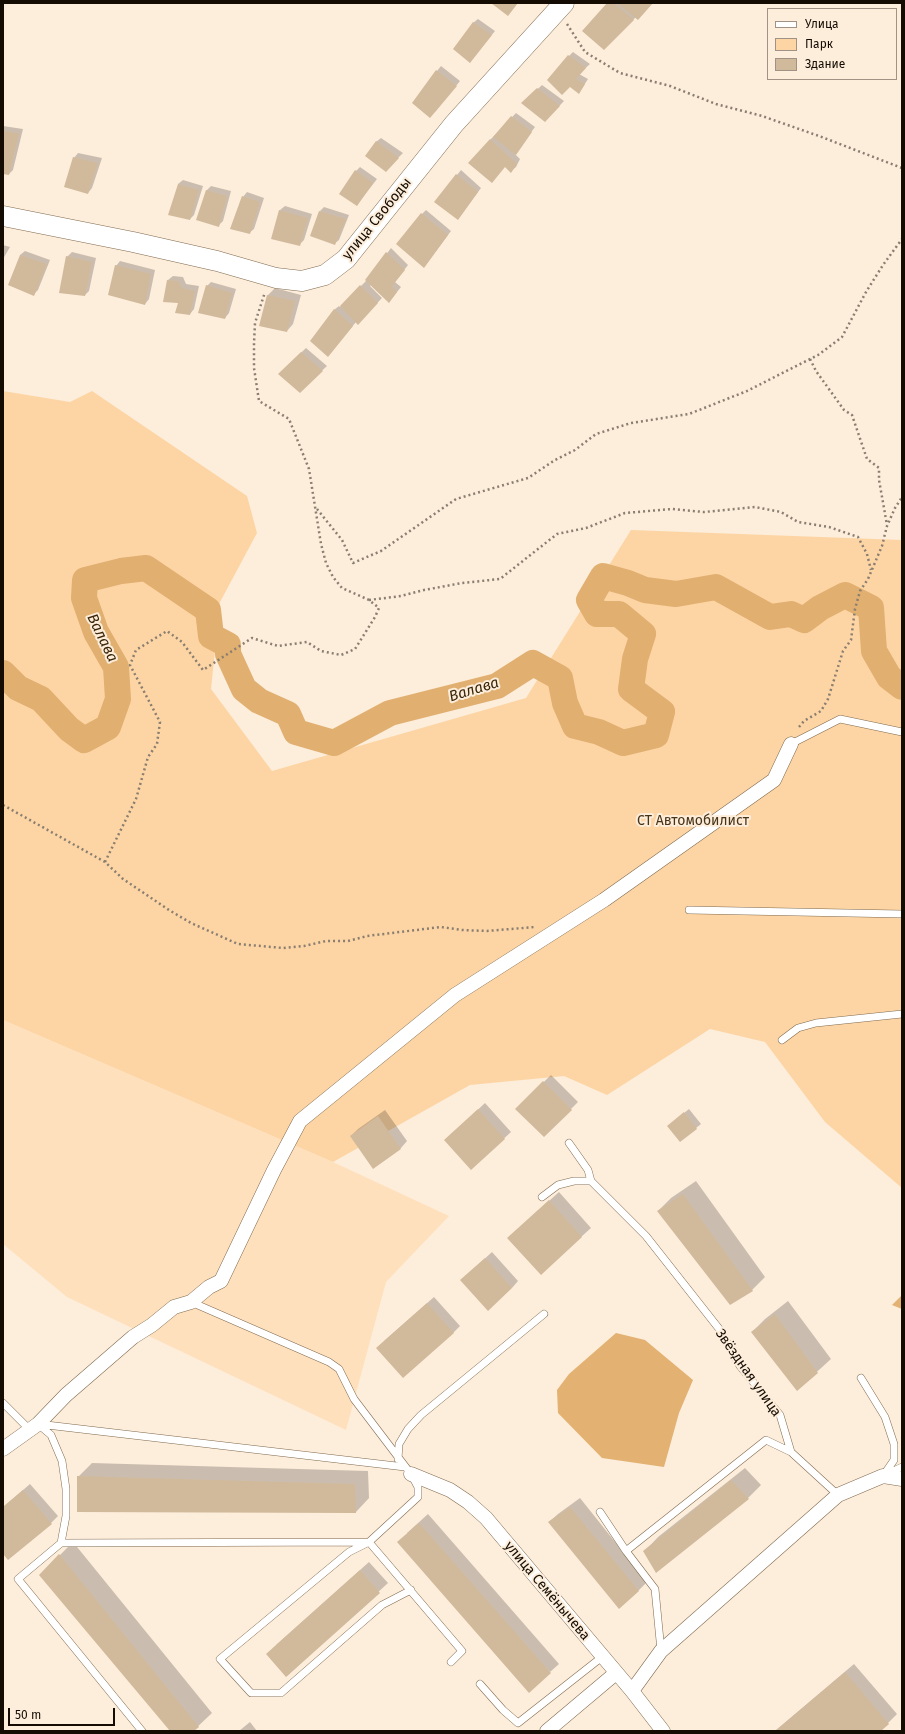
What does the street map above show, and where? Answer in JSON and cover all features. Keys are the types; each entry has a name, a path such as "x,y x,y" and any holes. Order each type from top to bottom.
{"main road":[{"name":"улица Свободы","path":"3,216 133,242 217,261 271,277 302,281 325,275 346,260 454,124 561,6"}],"street":[{"path":"3,1449 34,1427 66,1396 133,1337 152,1325 174,1307 191,1302 209,1287 221,1281 274,1170 300,1121 455,995 604,900 774,780 791,744"},
{"name":"улица Семёнычева","path":"408,1470 450,1490 468,1502 486,1518 632,1691 663,1731"},
{"path":"632,1691 662,1651 838,1495 883,1476 902,1479"},
{"path":"547,1731 616,1672"}],"lane":[{"path":"791,744 840,719 902,732"},
{"path":"689,910 902,914"},
{"path":"782,1040 798,1028 816,1023 902,1014"},
{"path":"542,1197 558,1185 574,1181 591,1181 588,1170 569,1143"},
{"name":"Звёздная улица","path":"591,1181 646,1236 720,1330 740,1366 780,1415 791,1452"},
{"path":"191,1302 328,1362 339,1369 354,1399 398,1459 408,1470 418,1487 418,1497 369,1542 349,1552 220,1659 251,1694 281,1693 382,1605 411,1590"},
{"path":"398,1459 400,1444 408,1429 421,1415 544,1314"},
{"path":"861,1378 885,1417 894,1444 894,1460 883,1476"},
{"path":"3,1403 34,1427 51,1435 62,1461 66,1489 66,1516 61,1543 18,1579 142,1731"},
{"path":"34,1427 408,1470"},
{"path":"626,1551 766,1440 791,1452 838,1495"},
{"path":"883,1476 902,1467"},
{"path":"600,1512 626,1551 655,1589 662,1651"},
{"path":"61,1543 369,1542 462,1651 451,1662"},
{"path":"480,1684 503,1710 518,1723 602,1657"}],"path":[{"path":"561,6 585,52 620,73 670,86 716,104 762,116 902,168"},
{"path":"315,507 342,540 353,563 381,551 456,499 528,478 555,460 575,450 596,434 631,423 689,414 747,391 818,355 842,337 866,292 902,239"},
{"path":"105,862 136,799 148,757 157,744 160,722 130,665 136,650 167,631 182,642 203,670 252,638 278,646 307,642 321,651 341,655 355,649 375,618 379,608 369,600 342,588 332,577 320,544 309,469 289,419 259,401 254,368 255,323 260,303 271,277"},
{"path":"810,359 816,371 844,410 852,415 868,459 879,468 879,480 887,526"},
{"path":"791,744 794,735 804,721 821,711 828,699 843,651 851,640 854,609 860,591 882,546 887,526 895,508 902,497"},
{"path":"369,600 400,596 462,583 500,579 557,534 586,528 625,513 672,509 704,512 755,507 781,512 798,522 829,527 858,537 867,554 871,570"},
{"path":"3,805 105,862 123,879 191,923 238,944 282,948 304,946 326,941 348,941 367,936 440,927 487,931 540,926"}],"shaded area":[{"path":"3,1020 333,1162 449,1216 386,1282 346,1430 67,1297 3,1244"},
{"path":"902,1295 902,1309 892,1305"},
{"path":"616,1333 645,1340 693,1380 679,1413 664,1467 602,1458 558,1413 557,1390 569,1374"}],"green space":[{"name":"СТ Автомобилист","path":"3,391 70,402 92,391 247,496 257,533 220,602 211,689 272,771 526,698 631,530 902,540 902,1188 825,1122 765,1042 710,1029 607,1095 564,1076 470,1085 333,1162 3,1020"}],"building":[{"path":"491,3 518,3 508,16"},
{"path":"607,3 614,3 634,20 604,50 582,31"},
{"path":"617,3 653,3 638,20"},
{"path":"473,22 492,35 470,63 453,49"},
{"path":"568,55 586,68 576,79 585,84 579,94 570,87 562,95 547,80"},
{"path":"436,70 457,86 430,118 412,103"},
{"path":"537,88 560,106 545,122 521,103"},
{"path":"511,116 532,132 516,155 493,137"},
{"path":"3,131 19,133 9,175 3,174"},
{"path":"490,139 517,164 511,173 505,167 492,183 468,163"},
{"path":"376,141 399,158 386,172 365,156"},
{"path":"73,157 98,163 88,194 64,187"},
{"path":"355,170 373,183 357,206 339,194"},
{"path":"456,174 478,192 458,220 434,202"},
{"path":"178,184 199,190 190,220 168,215"},
{"path":"206,190 227,196 219,227 196,220"},
{"path":"242,196 260,202 250,234 230,229"},
{"path":"279,210 308,218 300,246 271,239"},
{"path":"319,211 346,219 335,245 310,236"},
{"path":"421,213 448,235 424,268 396,244"},
{"path":"386,252 405,270 392,286 397,292 389,303 365,280"},
{"path":"20,255 47,264 34,296 8,285"},
{"path":"66,256 92,262 85,296 59,293"},
{"path":"115,265 151,274 145,305 108,295"},
{"path":"167,280 178,281 182,288 195,291 190,315 175,313 178,303 163,302"},
{"path":"206,285 232,293 225,319 198,313"},
{"path":"360,285 378,303 358,325 340,306"},
{"path":"267,295 295,301 287,332 259,326"},
{"path":"334,309 353,326 328,357 310,341"},
{"path":"301,352 323,371 300,393 278,374"},
{"path":"543,1081 572,1110 544,1137 515,1109"},
{"path":"478,1109 505,1139 471,1170 444,1140"},
{"path":"684,1112 697,1129 680,1142 667,1126"},
{"path":"378,1116 401,1149 373,1169 350,1136"},
{"path":"683,1194 753,1291 730,1305 657,1211"},
{"path":"549,1200 582,1237 541,1275 507,1238"},
{"path":"485,1258 512,1288 488,1311 460,1280"},
{"path":"427,1303 454,1333 403,1378 376,1348"},
{"path":"775,1314 818,1373 797,1391 751,1332"},
{"path":"77,1476 355,1484 356,1513 77,1512"},
{"path":"731,1480 749,1499 656,1573 643,1551"},
{"path":"23,1490 52,1524 8,1560 3,1554 3,1507"},
{"path":"570,1507 639,1591 619,1609 548,1522"},
{"path":"419,1523 551,1673 529,1693 397,1542"},
{"path":"59,1554 199,1727 194,1731 170,1731 39,1575"},
{"path":"360,1570 380,1593 286,1677 266,1654"},
{"path":"845,1672 889,1724 881,1731 775,1731"}],"waterway":[{"name":"Валава","path":"3,673 18,688 41,699 69,729 84,740 108,727 118,699 116,667 96,632 84,598 85,580 121,571 146,568 208,610 211,636 228,645 228,654 244,689 259,701 288,714 296,732 334,743 390,713 497,686 533,663 560,678 565,703 575,726 599,732 623,743 656,735 662,712 631,689 635,659 643,634 619,614 597,614 589,600 603,576 628,583 645,590 676,594 716,587 770,617 791,614 804,620 820,608 845,595 871,608 874,651 889,677 902,687"}]}
